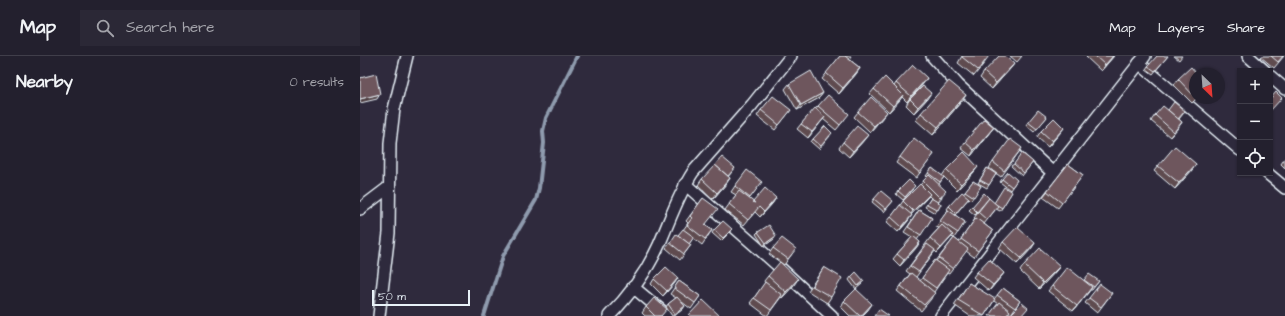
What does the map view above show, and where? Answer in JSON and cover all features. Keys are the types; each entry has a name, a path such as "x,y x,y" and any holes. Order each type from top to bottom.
{"street":[{"path":"379,316 389,233 390,143 394,109 407,56"},
{"path":"609,316 633,287 658,246 685,184 693,172 752,105 791,56"},
{"path":"932,56 958,85 1053,173"},
{"path":"1248,56 1262,68"},
{"path":"941,316 1142,60 1237,147"},
{"path":"1273,79 1285,89"},
{"path":"1271,176 1285,188"},
{"path":"685,184 776,264 832,316"},
{"path":"360,209 389,187"},
{"path":"633,287 668,316"}],"building":[{"path":"840,56 845,56 860,68 843,88 826,73"},
{"path":"962,56 989,56 978,70"},
{"path":"999,56 1005,56 1014,64 996,83 984,72"},
{"path":"1095,56 1113,56 1105,65"},
{"path":"1157,56 1168,56 1155,71 1148,66"},
{"path":"1271,56 1283,56 1278,62"},
{"path":"913,65 927,78 911,96 896,83"},
{"path":"1189,69 1189,91 1178,79"},
{"path":"811,71 823,93 801,105 789,84"},
{"path":"376,74 380,94 360,99 360,78"},
{"path":"885,77 903,95 893,106 874,89"},
{"path":"949,81 966,95 938,127 921,113"},
{"path":"923,86 931,93 918,107 910,99"},
{"path":"1276,92 1282,98 1273,108 1273,104 1273,96"},
{"path":"828,95 849,114 840,125 818,106"},
{"path":"773,96 791,110 779,125 761,110"},
{"path":"871,97 887,112 874,126 858,112"},
{"path":"1174,102 1185,111 1178,119 1168,110"},
{"path":"1163,106 1182,122 1174,132 1155,115"},
{"path":"815,108 825,117 812,132 801,124"},
{"path":"1038,110 1047,117 1037,129 1028,122"},
{"path":"1054,118 1064,128 1052,141 1041,131"},
{"path":"984,119 994,127 974,150 965,142"},
{"path":"825,126 832,133 821,146 813,139"},
{"path":"857,126 868,135 853,151 843,142"},
{"path":"914,138 934,154 920,173 900,157"},
{"path":"1010,139 1022,148 1004,171 993,162"},
{"path":"1175,146 1196,164 1179,183 1158,166"},
{"path":"964,152 978,167 961,184 946,170"},
{"path":"1022,153 1033,162 1024,173 1014,164"},
{"path":"722,157 735,168 728,176 715,165"},
{"path":"1068,164 1083,175 1062,203 1047,191"},
{"path":"715,165 730,178 717,193 702,179"},
{"path":"932,168 944,177 940,182 928,173"},
{"path":"987,168 996,174 989,185 980,180"},
{"path":"747,170 762,182 750,198 735,186"},
{"path":"1008,172 1017,180 1012,187 1002,179"},
{"path":"929,175 946,191 940,198 923,181"},
{"path":"909,180 915,186 905,197 898,191"},
{"path":"973,181 981,186 974,197 965,191"},
{"path":"920,184 930,194 913,211 903,201"},
{"path":"1004,187 1012,192 1002,208 994,203"},
{"path":"765,188 776,198 764,212 759,207 748,220 729,204 739,191 753,202"},
{"path":"881,191 893,201 886,209 874,199"},
{"path":"962,192 969,198 956,213 949,206"},
{"path":"984,193 989,198 977,212 972,207"},
{"path":"703,198 718,209 705,225 712,230 705,239 687,225 692,218 690,216"},
{"path":"931,198 941,204 938,210 927,204"},
{"path":"989,198 998,206 987,220 978,212"},
{"path":"900,205 912,215 902,227 891,217"},
{"path":"919,210 932,218 921,235 908,227"},
{"path":"948,210 965,222 958,233 940,221"},
{"path":"976,218 993,231 978,251 961,239"},
{"path":"723,221 732,229 723,238 714,230"},
{"path":"769,225 776,236 766,243 758,232"},
{"path":"942,225 953,235 941,248 930,238"},
{"path":"1017,227 1035,243 1021,258 1003,242"},
{"path":"683,229 694,237 689,244 678,235"},
{"path":"676,234 691,245 684,254 670,243"},
{"path":"913,236 920,242 904,260 897,254"},
{"path":"782,238 796,249 788,259 773,248"},
{"path":"954,238 968,249 953,269 939,258"},
{"path":"927,244 935,250 919,272 910,266"},
{"path":"1040,248 1060,266 1043,283 1024,265"},
{"path":"989,259 1004,273 993,285 977,272"},
{"path":"935,260 949,270 936,288 922,278"},
{"path":"780,262 798,279 786,292 768,276"},
{"path":"666,267 678,278 667,291 654,279"},
{"path":"824,267 842,278 831,297 812,286"},
{"path":"1067,267 1092,287 1077,306 1052,286"},
{"path":"856,272 864,281 858,286 851,277"},
{"path":"911,273 935,293 924,305 901,286"},
{"path":"1089,274 1099,281 1094,287 1084,280"},
{"path":"679,281 700,296 695,303 674,288"},
{"path":"765,282 782,295 771,310 754,298"},
{"path":"969,283 995,299 984,316 958,300"},
{"path":"1100,284 1112,293 1101,307 1089,298"},
{"path":"1003,288 1020,301 1015,308 997,295"},
{"path":"856,289 872,304 861,316 844,301"},
{"path":"677,297 685,306 675,314 668,304"},
{"path":"654,298 667,309 661,316 655,316 646,307"},
{"path":"703,300 720,316 690,316 689,315"},
{"path":"999,302 1010,311 1006,316 993,316 990,314"},
{"path":"1022,303 1028,308 1021,316 1009,316"},
{"path":"879,309 889,316 874,316"}],"waterway":[{"path":"484,316 503,256 536,200 539,188 544,143 543,131 546,118 577,56"}]}
